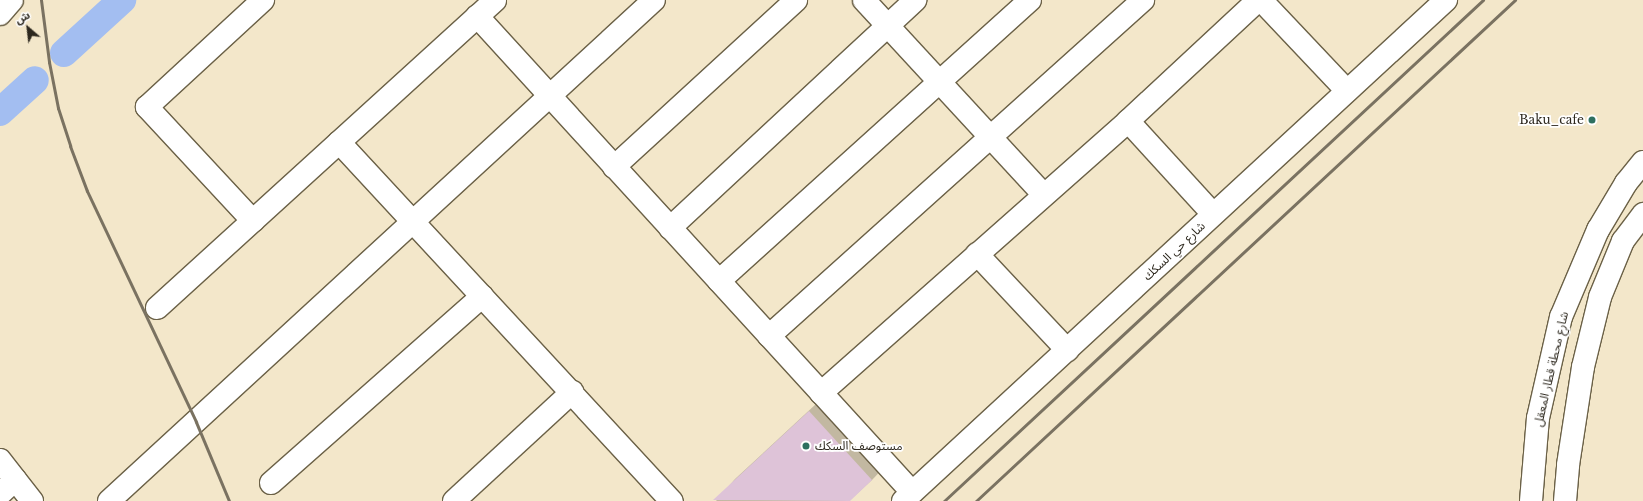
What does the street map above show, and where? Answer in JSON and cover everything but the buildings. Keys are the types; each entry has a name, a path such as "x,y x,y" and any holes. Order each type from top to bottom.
{"street":[{"path":"0,14 12,0"},
{"path":"253,221 147,107 263,0"},
{"path":"158,308 495,0"},
{"path":"109,501 654,0"},
{"path":"614,167 796,0"},
{"path":"864,0 1043,194"},
{"path":"670,228 915,0"},
{"path":"718,281 1030,0"},
{"path":"769,336 1143,0"},
{"path":"821,393 1043,194 1128,121 1260,0 1347,91"},
{"name":"شارع حي السكك","path":"907,497 1446,0"},
{"path":"477,16 821,393 907,497"},
{"path":"1128,121 1213,214"},
{"path":"339,142 672,501"},
{"name":"شارع محطة قطار المعقل","path":"1531,501 1538,418 1561,317 1598,230 1626,183 1643,162"},
{"path":"1565,501 1568,465 1583,367 1600,297 1623,241 1643,214"},
{"path":"976,254 1067,350"},
{"path":"271,483 482,296"},
{"path":"454,501 572,392"},
{"path":"0,460 8,487 32,501"}],"waterway":[{"path":"64,53 122,0"},
{"path":"0,112 35,80"}],"railway":[{"path":"41,0 49,62 58,108 70,146 87,191 196,422 229,501"},
{"path":"944,501 1483,0"},
{"path":"976,501 1515,0"}],"place":[{"name":"Baku_cafe","path":"1592,120"},
{"name":"مستوصف السكك","path":"806,446"}]}
